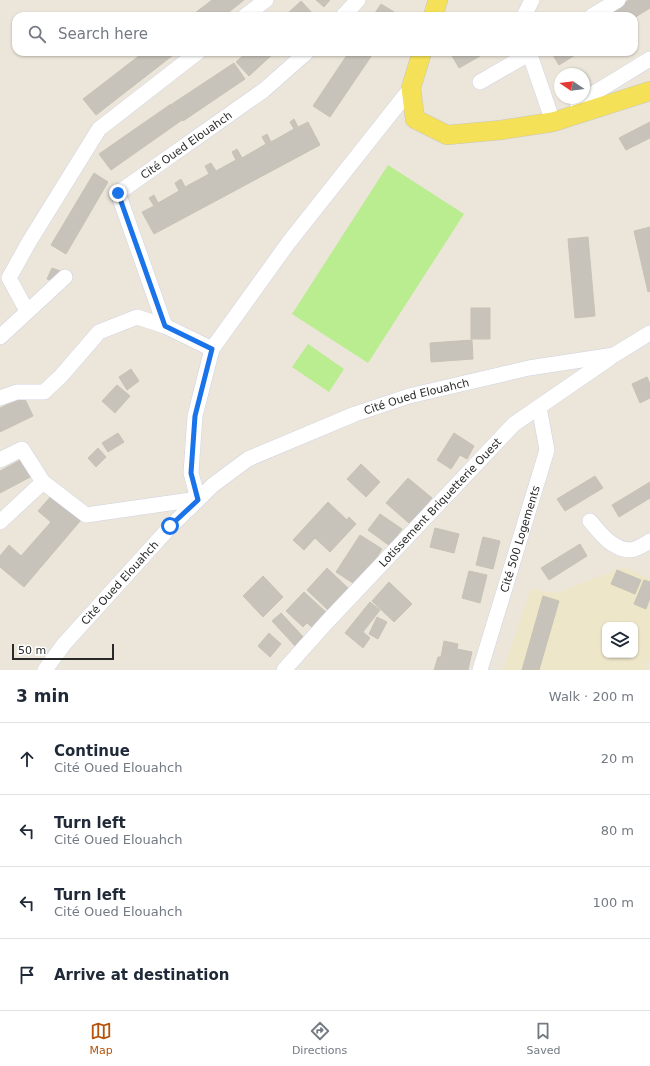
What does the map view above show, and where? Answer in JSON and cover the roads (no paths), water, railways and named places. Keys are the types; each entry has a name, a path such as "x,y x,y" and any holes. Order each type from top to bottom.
{"main road":[{"path":"434,12 438,0"},
{"path":"421,56 411,88 415,120 447,135 501,130 553,122 577,105 650,91"}],"street":[{"path":"250,12 266,0"},
{"path":"348,12 358,0"},
{"path":"526,12 532,0"},
{"path":"598,12 618,0"},
{"path":"27,311 9,278 29,242 99,129 193,56"},
{"name":"Cité Oued Elouahch","path":"165,326 118,193 264,90 302,56"},
{"path":"480,82 523,56"},
{"path":"531,56 553,122"},
{"path":"577,105 650,59"},
{"path":"0,460 22,449 43,482 86,514 198,500 191,473 195,416 212,349 289,242 411,88"},
{"path":"0,337 65,277"},
{"path":"0,398 17,392 44,392 61,376 99,332 137,317 165,326 212,349"},
{"name":"Cité Oued Elouahch","path":"45,670 64,644 170,526 213,485 248,459 356,414 410,396 529,368 614,355 650,333"},
{"name":"Lotissement Briquetterie Ouest","path":"284,670 326,623 514,424 614,355"},
{"name":"Cité 500 Logements","path":"480,670 547,450 539,407"},
{"path":"0,522 43,482"},
{"path":"590,521 607,541 616,546 631,550 650,541"}]}
